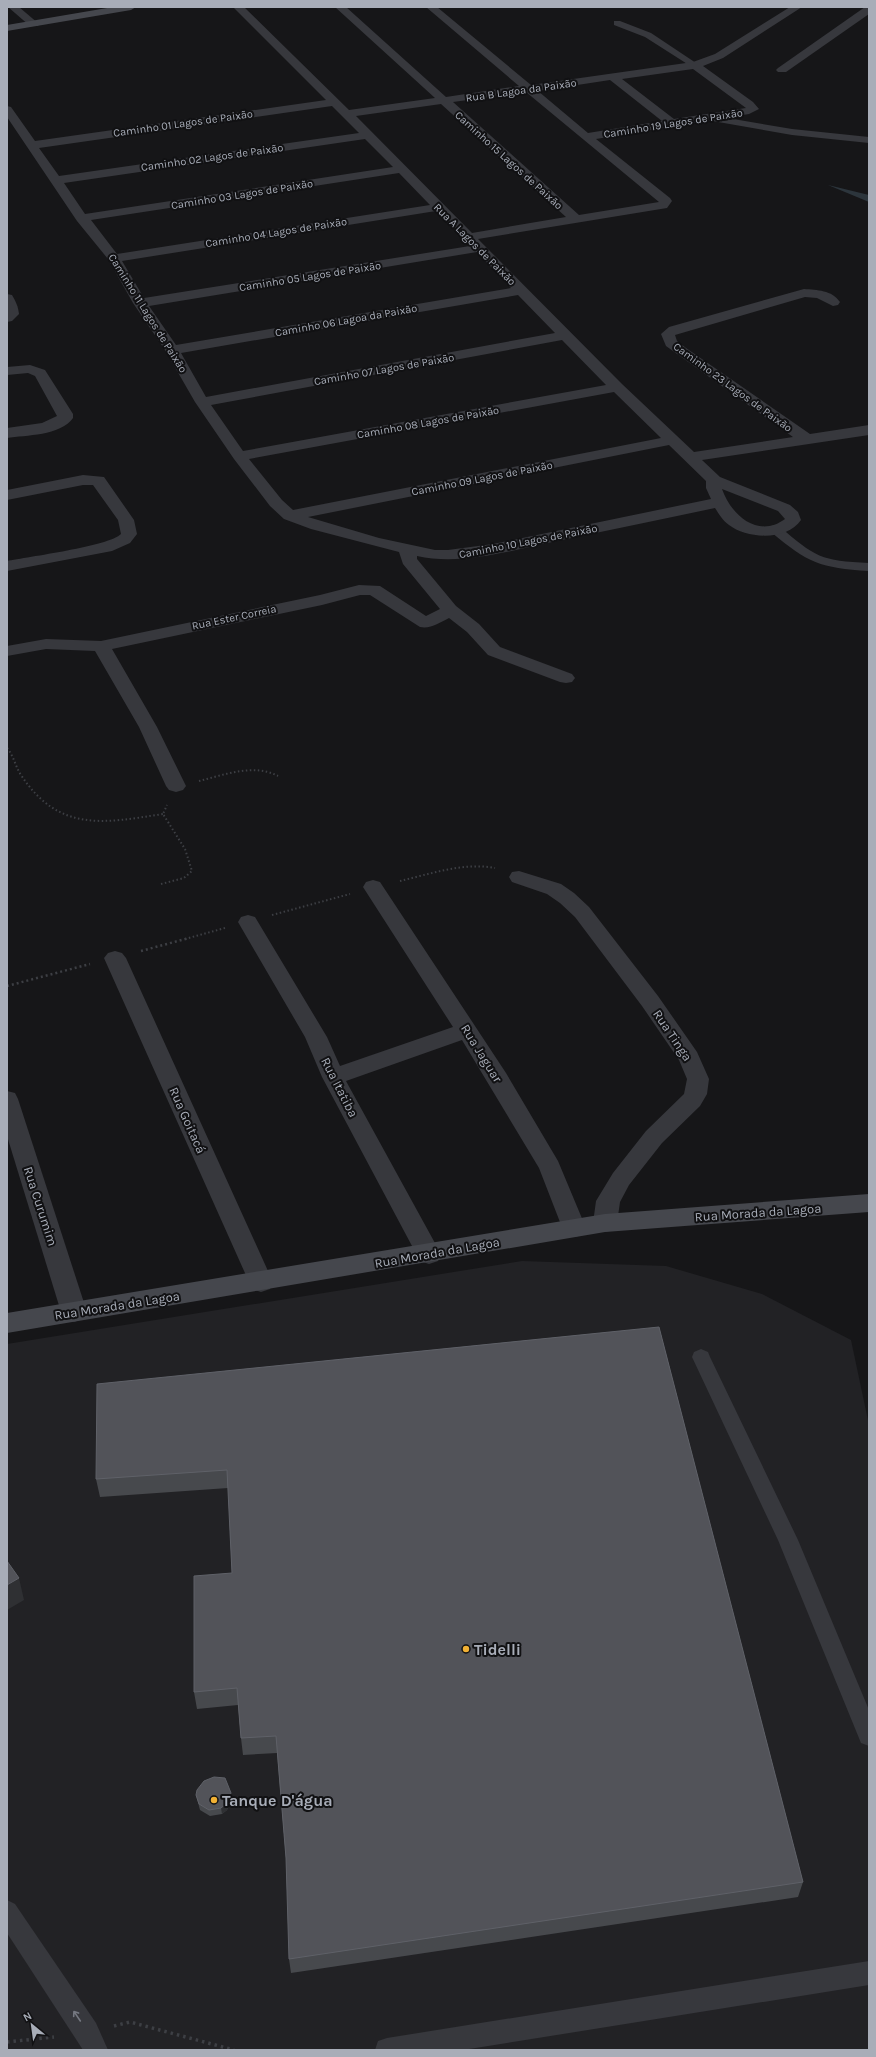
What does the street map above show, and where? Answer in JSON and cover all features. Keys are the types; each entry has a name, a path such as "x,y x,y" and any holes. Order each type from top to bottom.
{"street":[{"path":"13,7 34,24"},
{"path":"8,26 34,24 109,9 132,7"},
{"name":"Rua A Lagos de Paixão","path":"238,7 403,170 617,387 714,480 773,503 790,512 793,520 787,525 775,529 759,531 747,528 731,518 720,502 714,488 714,480"},
{"name":"Caminho 15 Lagos de Paixão","path":"340,7 576,219"},
{"path":"431,7 666,201 665,203 469,237"},
{"name":"Rua B Lagoa da Paixão","path":"347,114 695,65 719,56 797,7"},
{"path":"782,70 869,10"},
{"name":"Caminho 19 Lagos de Paixão","path":"586,136 749,111 753,108 695,65"},
{"path":"613,77 671,123"},
{"name":"Caminho 01 Lagos de Paixão","path":"32,145 334,102"},
{"name":"Caminho 11 Lagos de Paixão","path":"7,109 82,218 114,258 140,303 172,350 202,402 239,456 276,503 290,516"},
{"name":"Caminho 02 Lagos de Paixão","path":"56,180 368,135"},
{"name":"Caminho 03 Lagos de Paixão","path":"82,218 403,170"},
{"name":"Caminho 04 Lagos de Paixão","path":"114,258 439,207"},
{"name":"Caminho 05 Lagos de Paixão","path":"140,303 480,248"},
{"name":"Caminho 06 Lagoa da Paixão","path":"172,350 521,290"},
{"name":"Caminho 23 Lagos de Paixão","path":"806,439 681,351 671,343 668,334 674,330 804,293 820,294 833,302"},
{"path":"7,298 11,305 12,314 7,318"},
{"name":"Caminho 07 Lagos de Paixão","path":"202,402 566,335"},
{"path":"7,371 22,368 36,370 42,376 64,411 65,418 61,421 42,427 7,433"},
{"name":"Caminho 08 Lagos de Paixão","path":"239,456 617,387"},
{"path":"691,457 869,430"},
{"name":"Caminho 09 Lagos de Paixão","path":"290,516 673,440"},
{"path":"7,495 87,480 96,480 99,481 121,512 129,527 130,534 124,540 106,547 7,566"},
{"name":"Caminho 10 Lagos de Paixão","path":"290,516 317,526 435,555 473,553 720,502"},
{"path":"407,549 409,560 450,610 473,628 488,645 499,654 566,678"},
{"name":"Rua Ester Correia","path":"7,651 46,644 100,646 322,600 364,589 374,590 426,622 450,610"},
{"path":"100,646 148,727 176,786"},
{"name":"Rua Tinga","path":"519,877 547,884 570,900 582,912 650,1001 689,1058 698,1079 696,1094 692,1100 654,1137 621,1178 608,1201 605,1223"},
{"name":"Rua Jaguar","path":"373,887 467,1030 550,1167 574,1228"},
{"name":"Rua Itatiba","path":"248,922 316,1037 333,1076 429,1254"},
{"name":"Rua Goitacá","path":"115,958 261,1282"},
{"path":"333,1076 467,1030"},
{"name":"Rua Curumim","path":"7,1099 74,1312"},
{"name":"Rua Morada da Lagoa","path":"7,1323 429,1254 605,1223 869,1203"}],"lane":[{"path":"617,23 648,35 695,65"},
{"path":"704,118 792,132 869,140"},
{"path":"775,529 818,561 841,565 869,567"},
{"path":"701,1357 788,1540 869,1736"},
{"path":"7,1912 88,2032 96,2050"},
{"path":"387,2050 869,1973"}],"path":[{"path":"7,748 21,774 46,805 62,815 90,822 114,821 163,814"},
{"path":"163,814 176,786 258,770 269,771 278,776"},
{"path":"161,884 184,878 192,871 192,863 187,852 163,814"}],"shaded area":[{"path":"828,185 869,195 869,202"},
{"path":"522,1261 666,1266 762,1294 851,1340 869,1425 869,2050 7,2050 7,1344"}],"building":[{"name":"Tidelli","path":"659,1327 803,1882 289,1959 286,1858 276,1736 241,1738 237,1688 194,1692 194,1576 232,1573 227,1470 96,1479 97,1384"},
{"path":"7,1561 19,1578 7,1585"},
{"name":"Tanque D'água","path":"214,1777 225,1778 231,1793 226,1804 221,1808 209,1810 199,1804 196,1795 197,1790 204,1781"}],"place":[{"name":"Tidelli","path":"466,1649"},
{"name":"Tanque D'água","path":"214,1800"}]}
